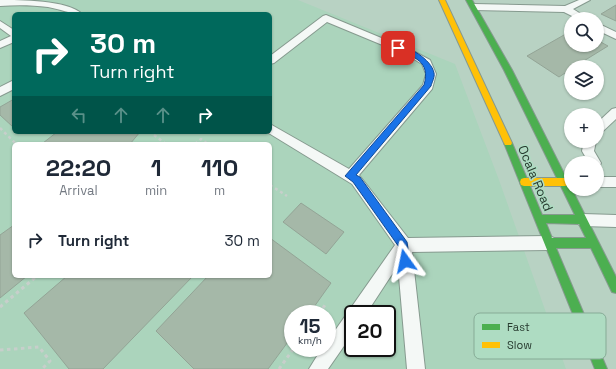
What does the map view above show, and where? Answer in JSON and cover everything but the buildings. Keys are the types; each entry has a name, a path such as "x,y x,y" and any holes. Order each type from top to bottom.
{"main road":[{"path":"448,2 471,4"},
{"name":"Ocala Road","path":"448,2 578,313"},
{"name":"Ocala Road","path":"471,4 564,175"},
{"path":"524,182 564,182"},
{"name":"Ocala Road","path":"574,196 583,220 616,288"},
{"path":"539,219 583,220"},
{"path":"549,243 594,243"},
{"name":"Ocala Road","path":"597,359 601,369"}],"lane":[{"path":"566,9 586,0"},
{"path":"0,3 49,4 75,12"},
{"path":"471,4 566,9 572,12"},
{"path":"272,59 326,18 412,54 426,62 431,74 428,86 350,176"},
{"path":"0,24 12,33"},
{"path":"604,30 616,36"},
{"path":"0,45 12,39"},
{"path":"0,92 12,85"},
{"path":"604,123 616,112"},
{"path":"272,129 357,180 404,245 416,369"},
{"path":"583,220 616,221"},
{"path":"404,245 549,243"},
{"path":"362,305 404,245"},
{"path":"318,369 344,332"}],"path":[{"path":"0,128 14,142"},
{"path":"154,135 163,142"},
{"path":"272,186 287,196"},
{"path":"0,307 35,278"},
{"path":"0,350 39,347 50,361 42,369"},
{"path":"279,369 288,357"}],"shaded area":[{"path":"0,0 298,0 455,64 499,180 546,313 474,313 474,359 562,359 566,369 0,369"}],"traffic: fast":[{"path":"469,0 508,70 616,288"},
{"path":"508,143 578,313"},
{"path":"539,219 583,220"},
{"path":"549,243 594,243"},
{"path":"597,359 601,369"}],"traffic: slow":[{"path":"442,0 508,143"},
{"path":"524,182 564,182"}],"route":[{"path":"398,48 426,62 431,74 428,86 350,176 357,180 404,245 405,261"}]}
